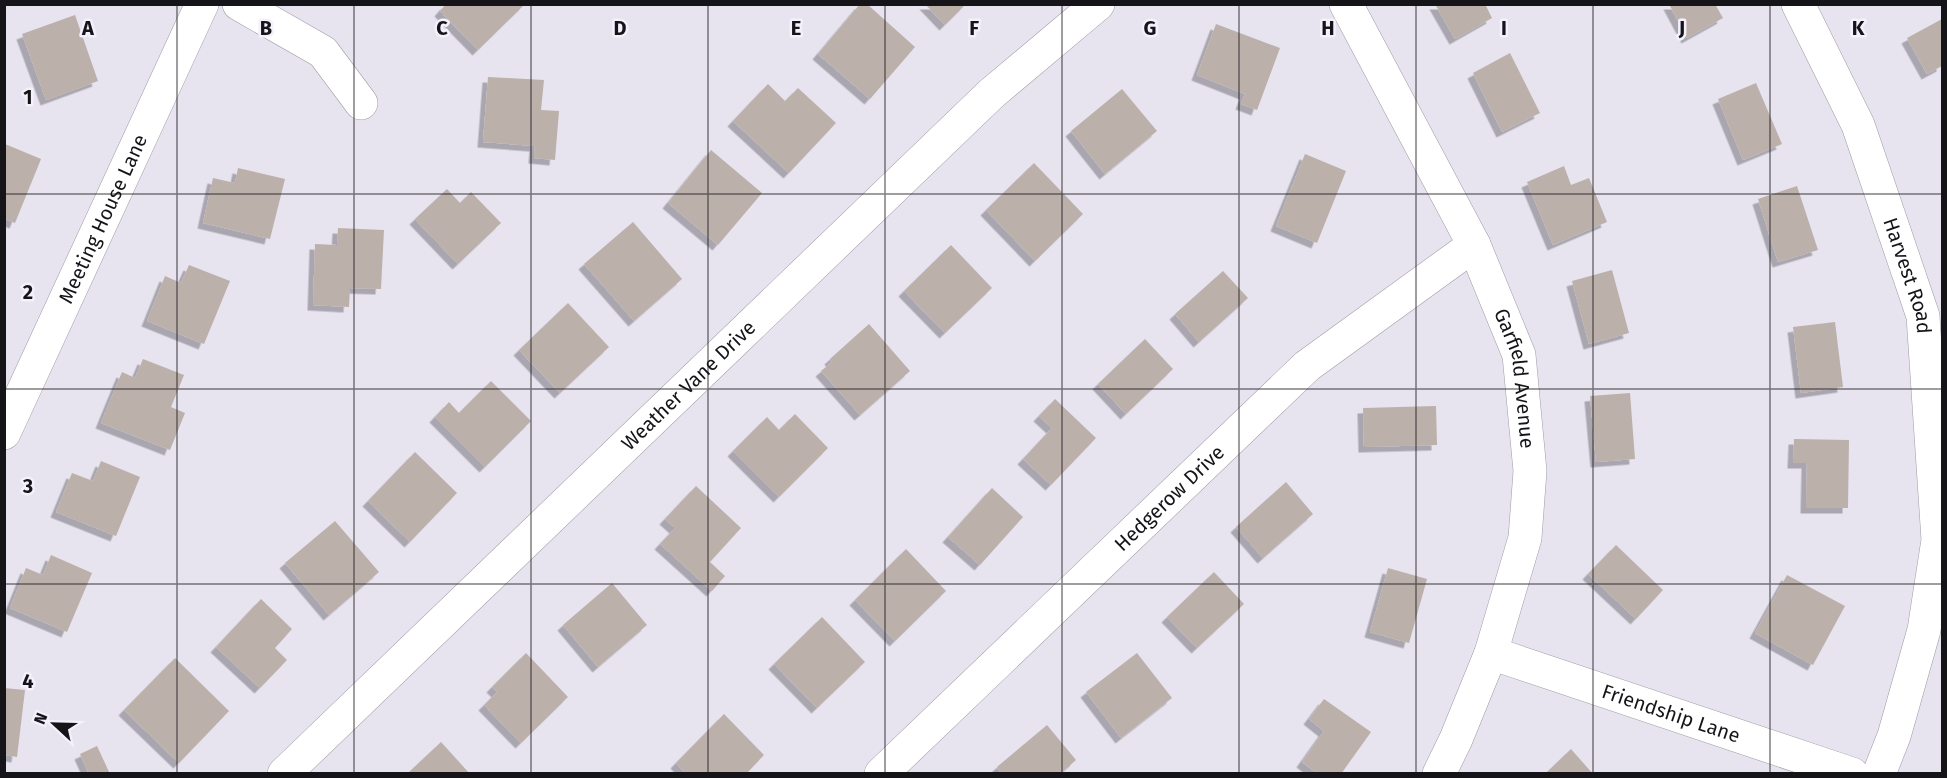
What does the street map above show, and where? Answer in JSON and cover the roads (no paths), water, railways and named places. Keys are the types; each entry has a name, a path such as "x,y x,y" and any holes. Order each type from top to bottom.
{"street":[{"name":"Meeting House Lane","path":"4,433 202,4"},
{"path":"239,4 323,52 362,103"},
{"name":"Weather Vane Drive","path":"284,774 991,94 1098,4"},
{"name":"Garfield Avenue","path":"1346,4 1474,245 1519,355 1530,471 1525,538 1491,653 1439,774"},
{"name":"Harvest Road","path":"1798,4 1858,125 1923,316 1938,540 1924,630 1894,736 1878,774"},
{"name":"Hedgerow Drive","path":"881,774 1307,366 1474,245"},
{"name":"Friendship Lane","path":"1491,653 1852,774"}]}
